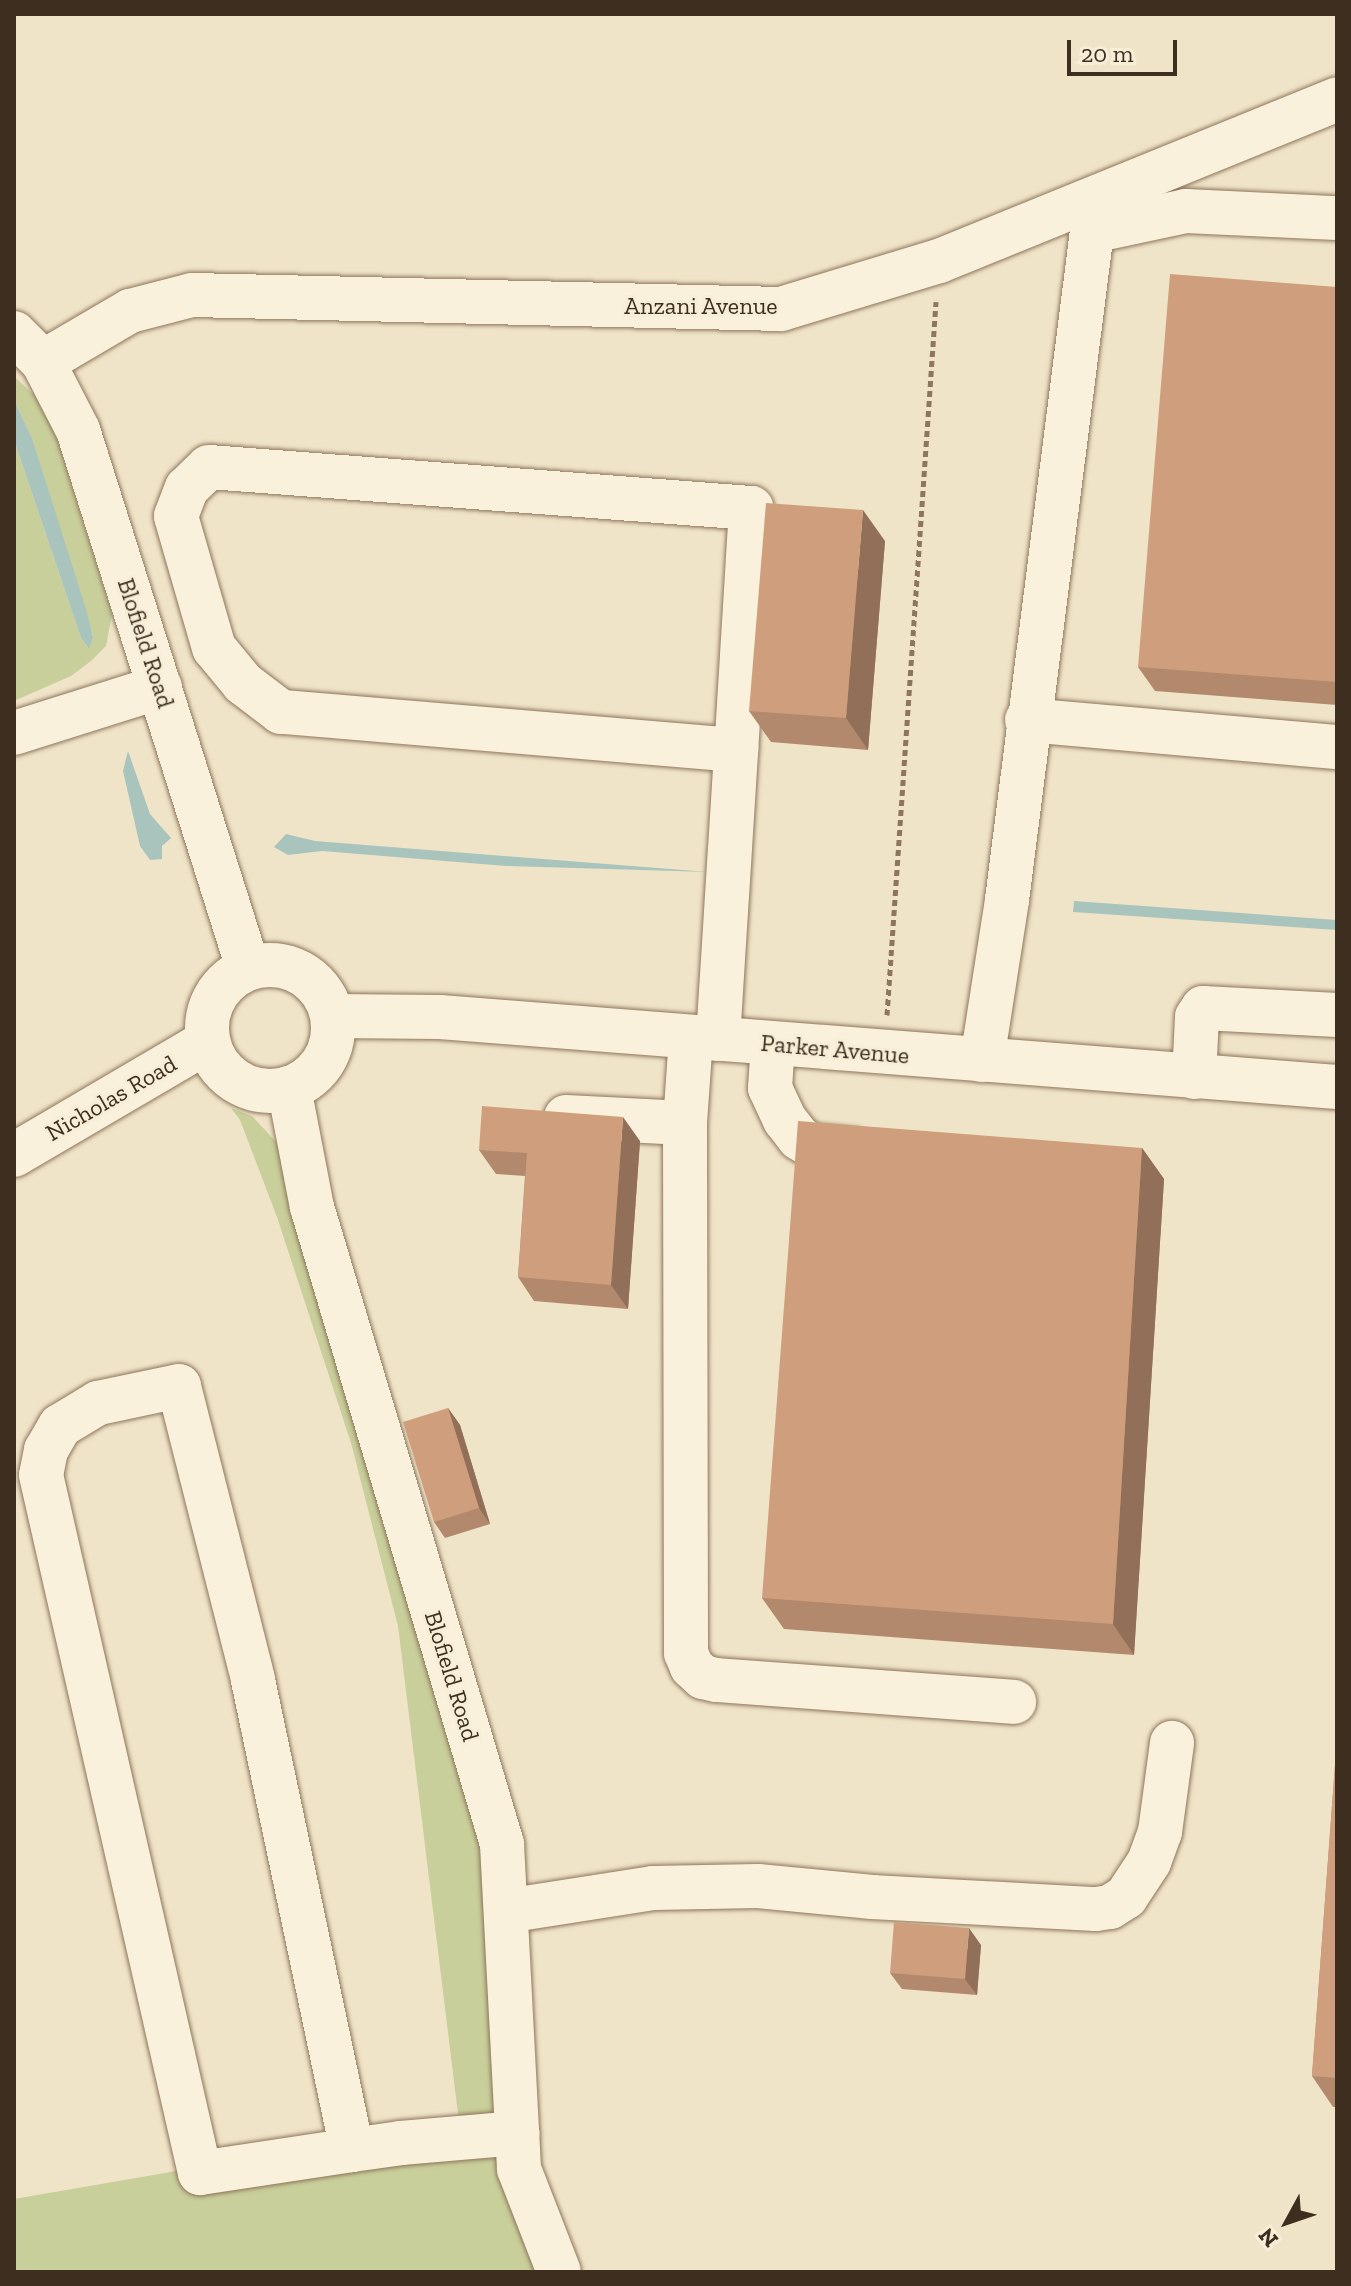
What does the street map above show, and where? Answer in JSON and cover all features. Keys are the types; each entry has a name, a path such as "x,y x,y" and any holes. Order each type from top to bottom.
{"street":[{"name":"Anzani Avenue","path":"28,347 130,311 192,295 781,309 939,261 1337,99"},
{"path":"982,1060 1007,900 1027,720 1092,231 1186,211 1337,218"},
{"name":"Blofield Road","path":"28,347 78,430 248,968"},
{"path":"736,750 281,712 243,683 214,648 176,516 187,488 209,467 751,508 736,750 704,1038 685,1123 686,1653 692,1667 703,1677 716,1680 1014,1702"},
{"path":"14,733 160,687"},
{"path":"1027,720 1337,747"},
{"path":"270,964 302,972 319,987 333,1016 333,1037 326,1058 313,1075 289,1088 267,1091 238,1082 221,1068 208,1041 208,1019 215,996 229,979 248,968 270,964"},
{"path":"1194,1077 1197,1017 1203,1008 1337,1015"},
{"name":"Parker Avenue","path":"333,1016 440,1017 1337,1087"},
{"name":"Nicholas Road","path":"14,1155 208,1041"},
{"path":"773,1044 770,1088 778,1108 799,1138 825,1149 885,1153"},
{"name":"Blofield Road","path":"289,1088 312,1207 502,1844 519,2169 559,2272"},
{"path":"527,1115 685,1123"},
{"path":"352,2150 253,1679 179,1386 98,1403 60,1426 46,1450 41,1475 200,2173 352,2150 518,2133"},
{"path":"506,1911 653,1888 758,1886 872,1897 1110,1907 1126,1897 1149,1862 1160,1832 1172,1743"}],"path":[{"path":"885,1053 939,261"}],"green space":[{"path":"14,376 35,396 56,436 112,614 106,646 91,661 71,676 14,701 14,440 81,638 88,648 93,636 32,438 14,400"},
{"path":"231,1108 252,1116 280,1146 467,1713 538,2272 14,2272 14,2199 459,2122 398,1626 351,1443 277,1217 240,1120"}],"water":[{"path":"14,400 32,438 86,609 93,637 89,649 81,638 14,440"},
{"path":"128,751 150,814 171,838 162,846 162,859 150,860 140,846 123,771"},
{"path":"286,834 315,841 708,872 506,866 322,851 288,855 274,847"},
{"path":"1074,901 1337,920 1337,930 1073,912"}],"building":[{"path":"1170,274 1337,287 1337,682 1138,667"},
{"path":"766,503 863,510 846,718 749,711"},
{"path":"482,1106 623,1117 611,1285 518,1277 527,1153 479,1150"},
{"path":"798,1121 1142,1148 1113,1624 762,1598"},
{"path":"448,1408 479,1508 434,1522 403,1422"},
{"path":"1337,1738 1337,2078 1312,2076"},
{"path":"894,1922 969,1928 965,1979 890,1973"}]}
